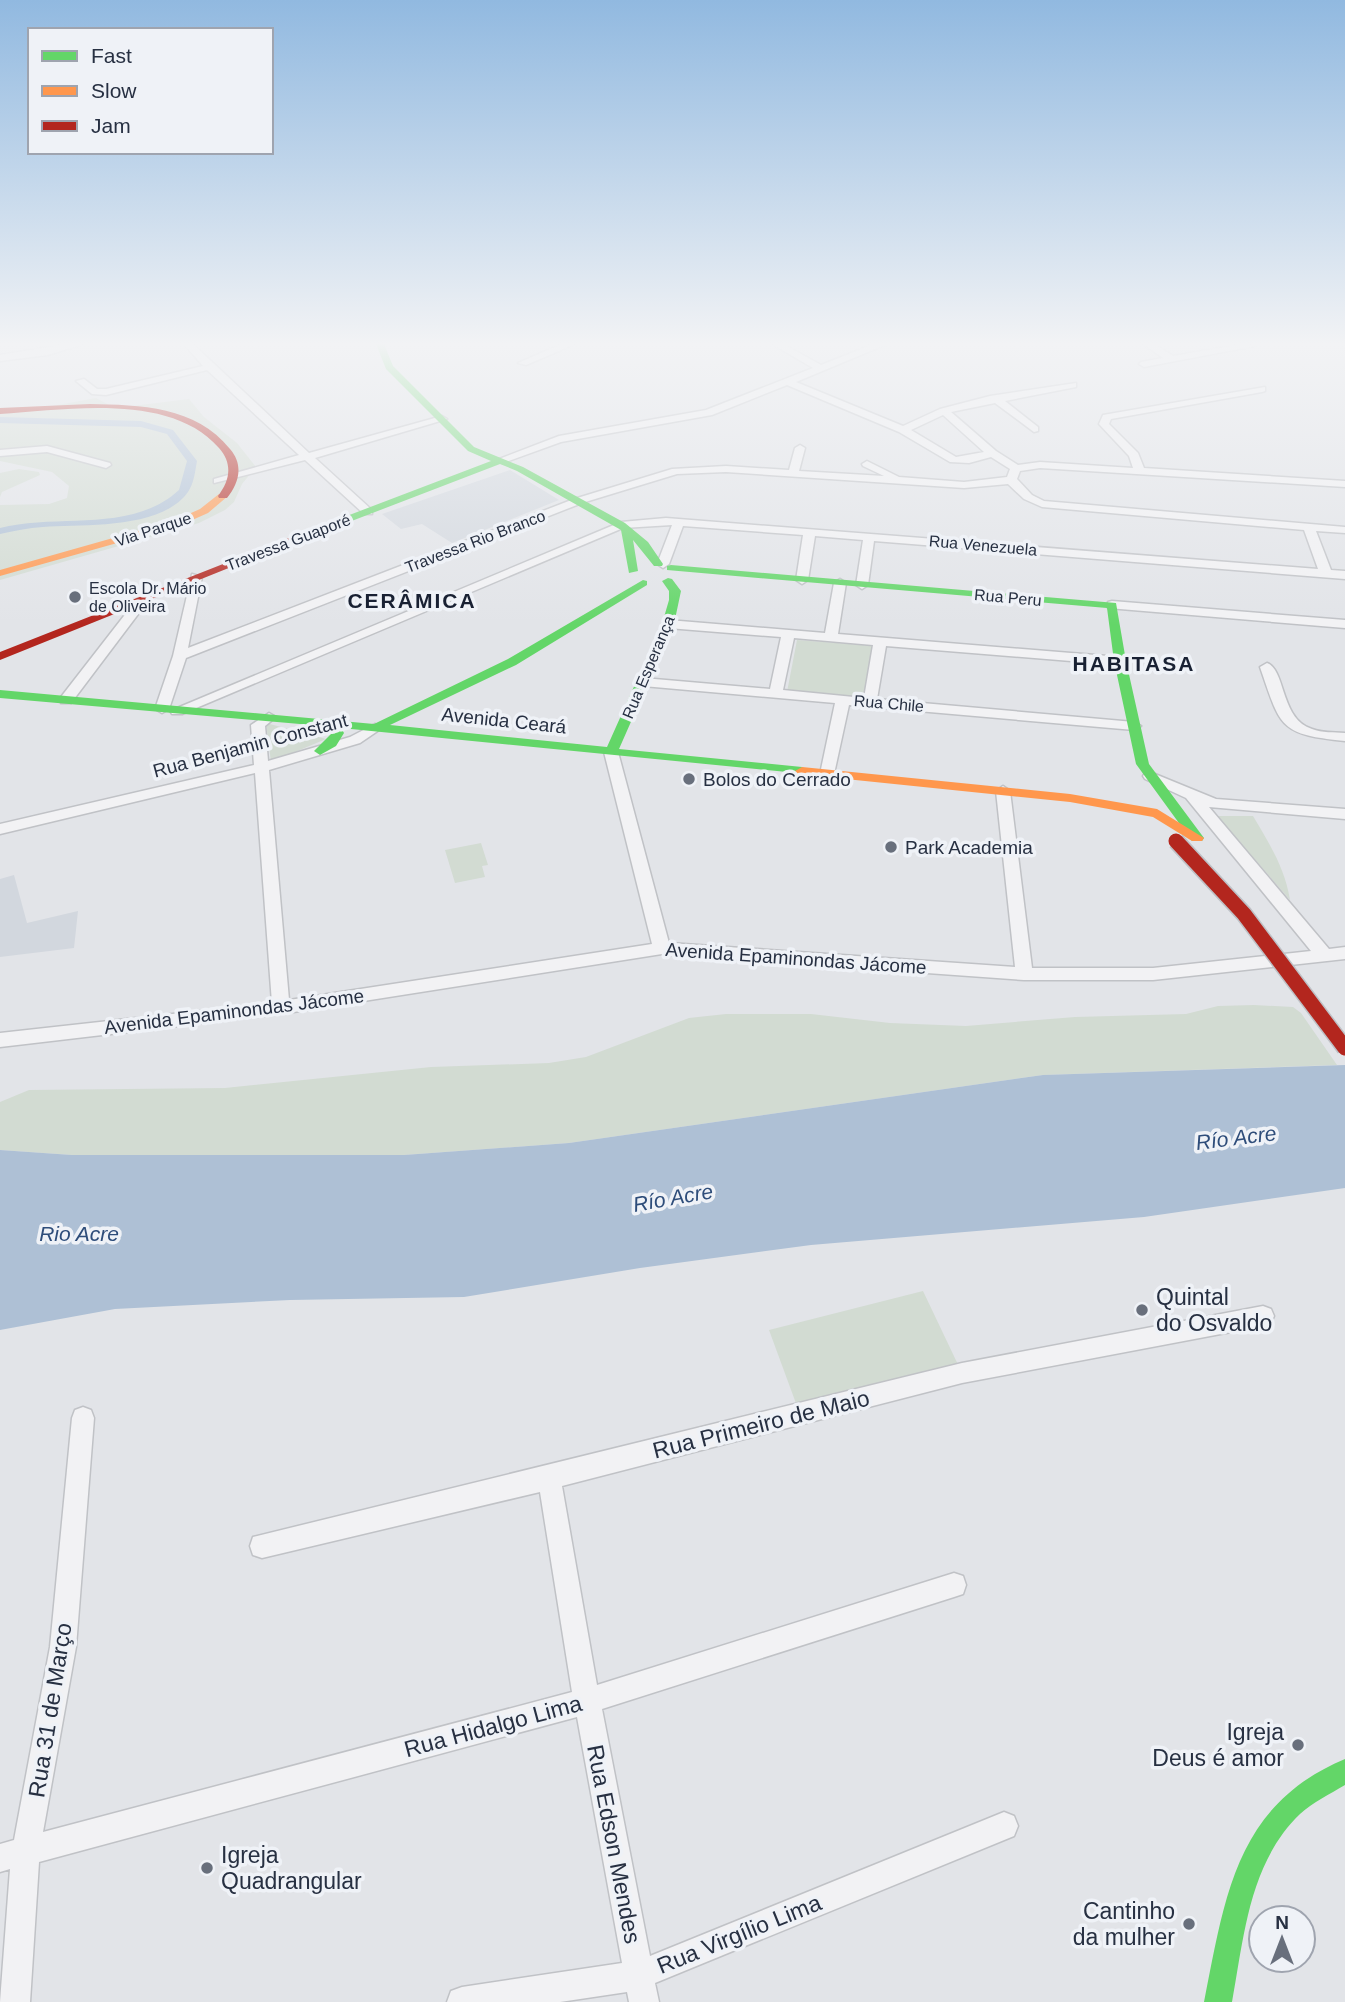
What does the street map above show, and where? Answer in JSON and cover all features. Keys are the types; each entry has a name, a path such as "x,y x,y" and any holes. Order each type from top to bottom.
{"street":[{"path":"199,437 210,446 226,480"},
{"path":"214,437 230,454 226,480"},
{"path":"285,437 368,512"},
{"path":"226,480 374,437"},
{"path":"460,437 479,460 478,467 470,472"},
{"path":"499,461 568,437"},
{"path":"916,437 954,460 969,460 992,453"},
{"path":"974,437 1016,468 1040,465 1345,484"},
{"path":"1117,437 1134,455 1140,471"},
{"path":"467,445 478,453 520,469 624,527 644,544 665,569"},
{"path":"793,474 800,448"},
{"path":"0,453 47,449 106,465"},
{"name":"Travessa Guaporé","path":"0,656 196,577 499,461"},
{"path":"867,464 903,481"},
{"path":"1016,468 1011,480 1028,497 1042,503 1345,530"},
{"name":"Travessa Rio Branco","path":"180,656 578,501 687,469 978,485 1011,480"},
{"name":"Via Parque","path":"0,560 93,541 164,522 194,509 226,480"},
{"name":"Via Parque","path":"0,573 181,521 214,505 224,496 226,480"},
{"path":"665,569 679,522"},
{"name":"Rua Venezuela","path":"169,710 624,527 679,522 1345,575"},
{"path":"624,527 638,577"},
{"path":"1309,527 1326,574"},
{"path":"802,580 810,531"},
{"path":"862,585 869,536"},
{"name":"Rua Benjamin Constant","path":"0,830 263,767 355,740 511,663 576,627 638,577 640,565 665,569"},
{"name":"Rua Peru","path":"665,569 1345,624"},
{"name":"Rua Esperança","path":"611,752 668,624 675,591 665,569"},
{"path":"169,710 196,577"},
{"path":"831,636 840,583"},
{"path":"66,700 145,597"},
{"path":"1112,605 1119,661 1143,764 1197,838 1345,1025"},
{"path":"668,624 1119,661"},
{"path":"776,693 789,632"},
{"path":"870,701 880,640"},
{"path":"1267,667 1289,719 1301,730 1345,737"},
{"name":"Rua Chile","path":"643,682 1134,726"},
{"name":"Avenida Ceará","path":"0,694 269,717 1089,800"},
{"path":"827,774 843,699"},
{"path":"269,717 258,725 281,1008"},
{"path":"320,751 338,733 333,726 326,723"},
{"path":"611,752 662,947"},
{"path":"1150,776 1215,804 1345,814"},
{"path":"1003,791 1024,974"},
{"path":"1191,795 1325,956"},
{"path":"1089,800 1157,813 1197,838"},
{"path":"1089,800 1152,825 1176,841 1202,865 1258,933 1345,1048"},
{"name":"Avenida Epaminondas Jácome","path":"0,1040 281,1008 662,947 1024,974 1153,974 1345,953"},
{"name":"Rua Primeiro de Maio","path":"262,1546 549,1478 962,1373 1263,1316"},
{"name":"Rua 31 de Março","path":"15,2002 13,1854 64,1647 83,1418"},
{"name":"Rua Edson Mendes","path":"549,1478 587,1701 642,1988"},
{"name":"Rua Hidalgo Lima","path":"13,1854 587,1701 954,1585"},
{"path":"1218,2002 1249,1865 1269,1831 1291,1806 1345,1771"},
{"name":"Rua Virgílio Lima","path":"462,2002 642,1988 1004,1826"}],"shaded area":[{"path":"0,437 230,437 256,467 242,484 234,502 225,510 199,523 0,580 0,505 49,504 67,498 69,486 52,472 0,461"},
{"path":"19,469 39,472 40,475 2,492 0,497 0,473"},
{"path":"510,470 559,500 452,543 422,524 401,529 382,514"},
{"path":"797,640 876,646 868,699 787,692"},
{"path":"266,723 326,739 271,762"},
{"path":"1217,816 1253,816 1280,866 1290,900"},
{"path":"481,843 488,865 482,866 485,877 455,883 445,850"},
{"path":"14,875 27,923 78,911 74,948 0,957 0,879"},
{"path":"1218,1006 1293,1007 1301,1013 1337,1065 1043,1075 569,1143 404,1155 72,1155 0,1150 0,1102 29,1090 225,1088 431,1067 549,1063 586,1057 689,1018 726,1014 811,1014 890,1023 966,1026 1075,1017 1186,1014"},
{"path":"923,1291 962,1373 801,1417 769,1330"}],"water":[{"name":"Rio Acre","path":"1345,1065 1345,1188 1144,1217 811,1245 640,1268 464,1297 290,1300 115,1309 0,1330 0,1150 72,1155 404,1155 569,1143 1043,1075"}],"waterway":[{"path":"0,531 42,524 108,522 150,513 179,496 188,481 192,461 174,437"}],"traffic: fast":[{"path":"459,437 471,449 520,469 621,525 644,544 658,564"},
{"path":"293,540 499,461"},
{"path":"626,530 633,571"},
{"path":"671,568 1112,605 1120,661 1143,764 1197,838"},
{"path":"611,752 668,624 675,600 675,591 668,581"},
{"path":"375,728 512,662 643,583"},
{"path":"0,694 269,717 802,771"},
{"path":"320,751 331,743 338,733 333,726 326,723"},
{"path":"1218,2002 1239,1898 1258,1849 1272,1827 1290,1807 1345,1771"}],"traffic: slow":[{"path":"0,573 177,523 204,511 223,496"},
{"path":"802,771 1070,798 1157,813 1197,838"}],"traffic: jam":[{"path":"215,437 228,452 234,470 230,486 223,496"},
{"path":"0,656 293,540"},
{"path":"1176,841 1244,914 1345,1048"}],"place":[{"name":"Escola Dr. Mário de Oliveira","path":"75,597"},
{"name":"Bolos do Cerrado","path":"689,779"},
{"name":"Park Academia","path":"891,847"},
{"name":"Quintal do Osvaldo","path":"1142,1310"},
{"name":"Igreja Deus é amor","path":"1298,1745"},
{"name":"Igreja Quadrangular","path":"207,1868"},
{"name":"Cantinho da mulher","path":"1189,1924"}],"district":[{"name":"CERÂMICA","path":"412,601"},
{"name":"HABITASA","path":"1134,664"}],"water label":[{"name":"Río Acre","path":"1236,1138"},
{"name":"Río Acre","path":"673,1198"}]}
